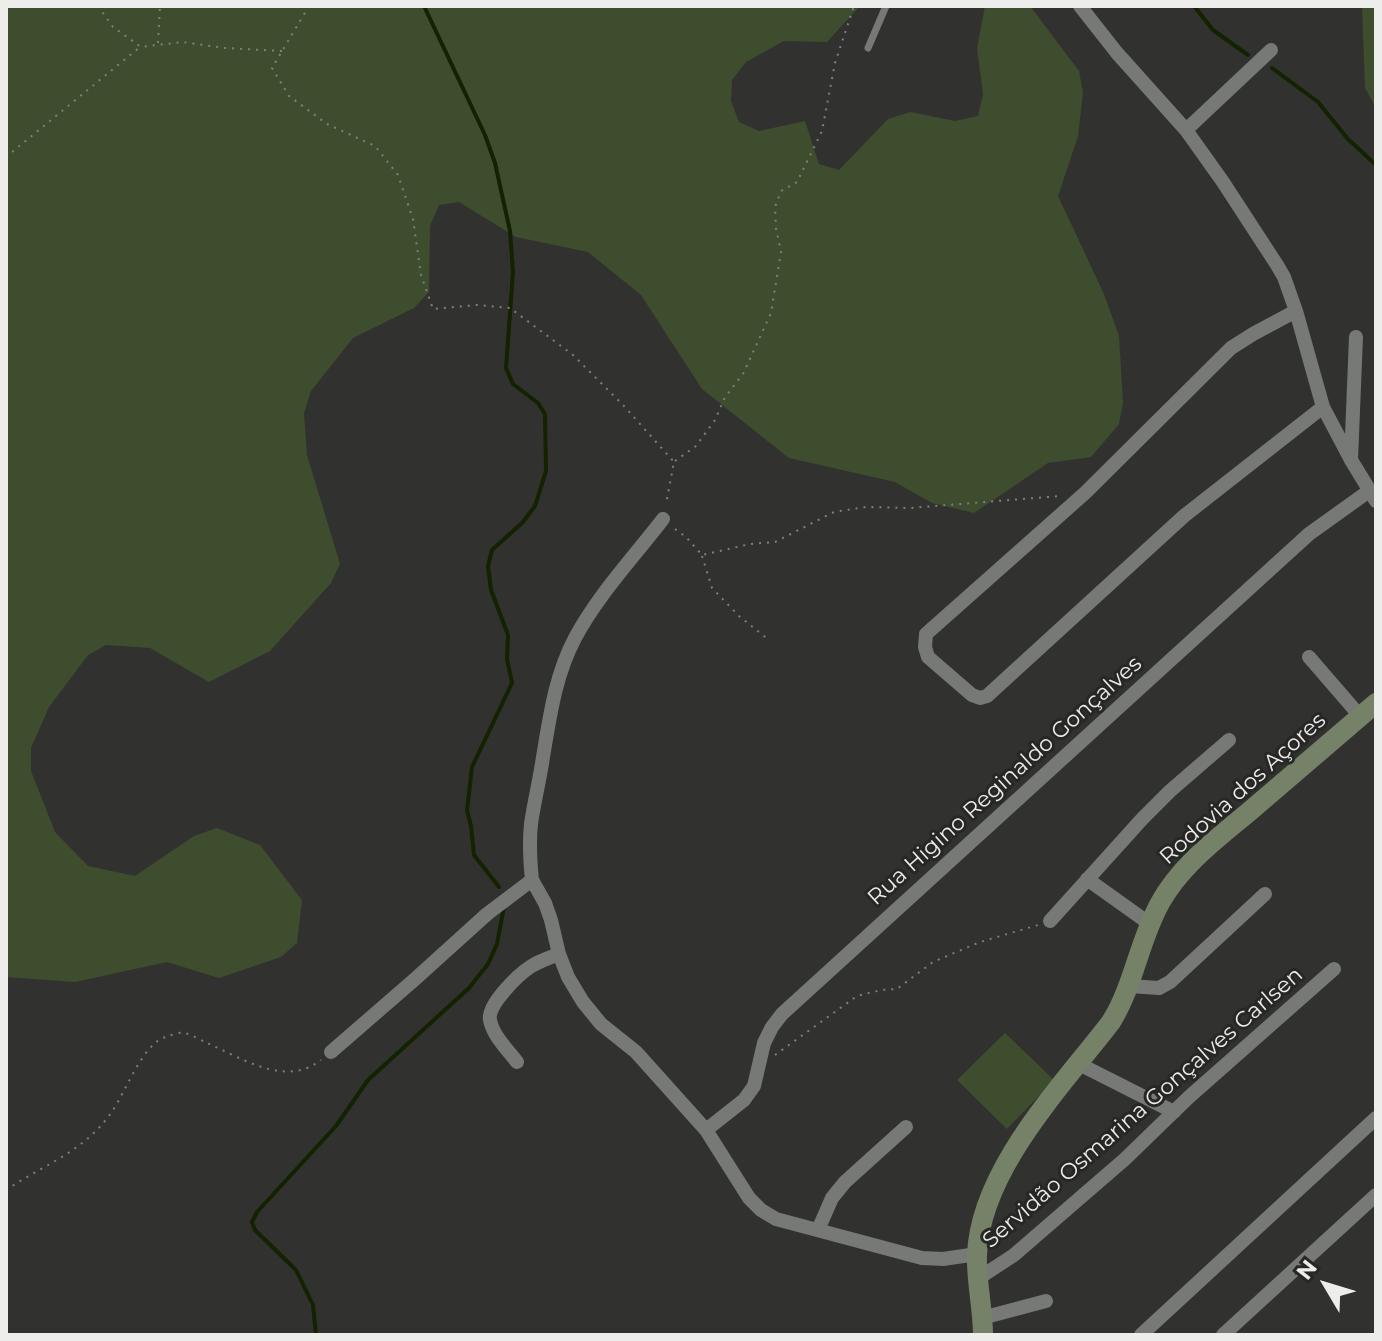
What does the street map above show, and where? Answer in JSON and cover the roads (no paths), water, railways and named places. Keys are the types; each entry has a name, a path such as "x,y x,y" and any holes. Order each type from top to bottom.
{"street":[{"path":"1080,6 1117,53 1186,130 1277,265 1296,311 1323,407 1373,496"},
{"path":"1186,130 1271,50"},
{"path":"1296,311 1231,348 1085,493 926,634 928,657 972,695 980,698 987,696 1184,516 1323,407"},
{"path":"1351,460 1356,337"},
{"name":"Rua Higino Reginaldo Gonçalves","path":"706,1130 744,1100 754,1086 764,1043 782,1014 1309,534 1373,496"},
{"path":"663,519 595,606 576,637 562,667 547,726 531,825 532,880 545,903 568,977 601,1024 636,1052 706,1130 749,1198 761,1210 776,1219 922,1258 943,1259 977,1254"},
{"path":"1309,657 1368,710"},
{"name":"Rodovia dos Açores","path":"983,1326 977,1254 982,1218 1001,1171 1029,1128 1116,1014 1150,924 1166,893 1196,858 1368,710"},
{"path":"1050,921 1170,791 1229,740"},
{"path":"1087,879 1150,924"},
{"path":"331,1052 487,914 532,880"},
{"path":"1129,986 1159,988 1170,982 1265,894"},
{"path":"517,1062 493,1030 490,1011 527,969 559,954"},
{"name":"Servidão Osmarina Gonçalves Carlsen","path":"979,1278 1014,1255 1125,1159 1334,969"},
{"path":"1079,1064 1174,1112"},
{"path":"1141,1335 1376,1118"},
{"path":"818,1230 832,1198 845,1182 906,1127"},
{"path":"1223,1335 1376,1195"},
{"path":"983,1326 1046,1301"}],"lane":[{"path":"868,48 886,6"}],"waterway":[{"path":"424,6 485,135 495,163 510,231 513,272 506,368 513,384 538,403 545,414 546,471 535,506 523,522 492,550 488,566 491,590 508,635 507,659 512,683 472,767 467,810 474,855 499,887"},
{"path":"1194,6 1213,30 1248,55"},
{"path":"1272,68 1318,102 1347,138 1376,165"},
{"path":"316,1335 313,1305 296,1270 255,1230 252,1222 257,1212 336,1126 368,1080 469,988 488,964 497,944 504,907"}]}
